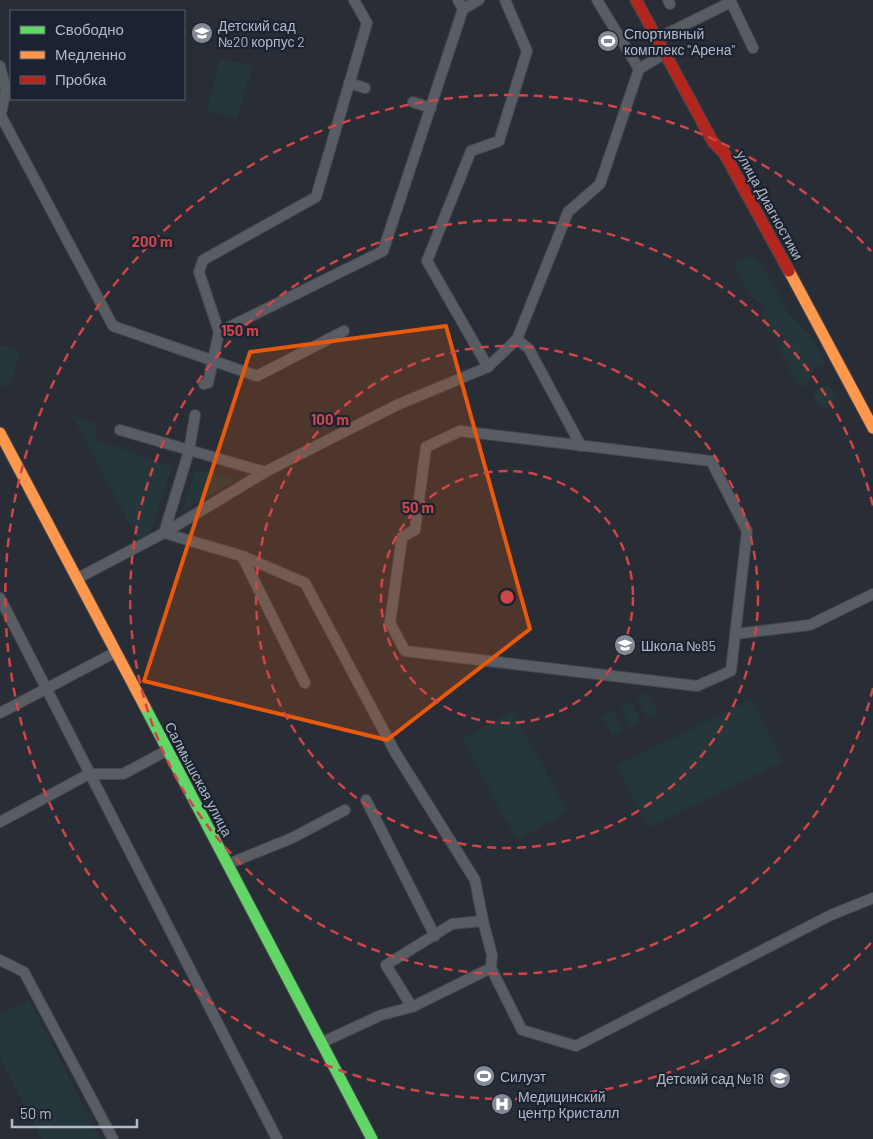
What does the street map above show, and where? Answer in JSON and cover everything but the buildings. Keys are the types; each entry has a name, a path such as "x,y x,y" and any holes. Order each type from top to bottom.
{"main road":[{"name":"улица Диагностики","path":"636,0 713,142 724,153 752,202 873,428"},
{"name":"Салмышская улица","path":"0,433 372,1139"}],"lane":[{"path":"204,384 208,384 219,332 199,272 203,260 316,197 367,23 354,0"},
{"path":"219,332 383,251 431,108 461,4 479,0"},
{"path":"488,367 427,261 471,151 499,141 527,51 505,0"},
{"path":"597,0 639,69"},
{"path":"657,38 731,1 754,48"},
{"path":"77,579 164,533 265,472 397,405 488,367 516,339 568,212 600,184 639,69 665,54"},
{"path":"0,66 6,90 0,113 113,326 257,376 344,331"},
{"path":"349,83 365,88"},
{"path":"413,102 431,108"},
{"path":"516,339 529,350 580,446"},
{"path":"164,533 189,451 195,415"},
{"path":"120,430 265,472"},
{"path":"460,431 711,461 747,531 735,634 731,671 697,686 405,651 390,623 402,537 415,530 426,447 460,431"},
{"path":"164,533 242,556 305,583 395,752 475,880 492,955 491,968 522,1030 576,1046 831,915 873,898"},
{"path":"242,556 305,683"},
{"path":"735,634 810,626 873,594"},
{"path":"0,598 277,1139"},
{"path":"0,713 115,652"},
{"path":"0,822 89,774 123,774 167,751"},
{"path":"366,800 435,936"},
{"path":"227,865 292,838 345,810"},
{"path":"412,1007 386,965 452,924 483,921"},
{"path":"0,960 24,972 113,1139"},
{"path":"321,1043 380,1015 412,1007 491,968"}],"highlighted area":[{"path":"446,326 530,629 387,740 144,681 250,352"}],"shaded area":[{"path":"221,58 252,66 237,119 207,110"},
{"path":"750,256 761,262 789,314 813,339 826,364 816,367 807,385 799,388 779,348 786,340 779,333 768,330 762,317 765,307 750,296 735,267 736,262"},
{"path":"0,345 16,349 19,355 11,384 4,386 0,384"},
{"path":"825,386 833,389 836,397 833,405 825,408 817,405 814,397 817,389"},
{"path":"72,415 97,424 95,439 172,467 151,532 139,541"},
{"path":"195,470 238,479 182,511"},
{"path":"648,693 659,714 648,719 637,698"},
{"path":"752,699 783,761 648,828 617,766"},
{"path":"631,702 641,722 631,728 620,707"},
{"path":"613,710 624,731 613,737 602,716"},
{"path":"513,711 568,812 517,840 462,739"},
{"path":"29,999 100,1139 42,1139 0,1057 0,1014"}],"traffic: fast":[{"path":"145,707 372,1139"}],"traffic: slow":[{"path":"789,271 873,428"},
{"path":"0,433 145,707"}],"traffic: jam":[{"path":"636,0 713,142 724,153 789,271"}],"place":[{"name":"Детский сад №20 корпус 2","path":"202,33"},
{"name":"Спортивный комплекс \"Арена\"","path":"608,41"},
{"name":"Школа №85","path":"625,645"},
{"name":"Силуэт","path":"484,1076"},
{"name":"Детский сад №18","path":"780,1078"},
{"name":"Медицинский центр Кристалл","path":"502,1104"}]}
